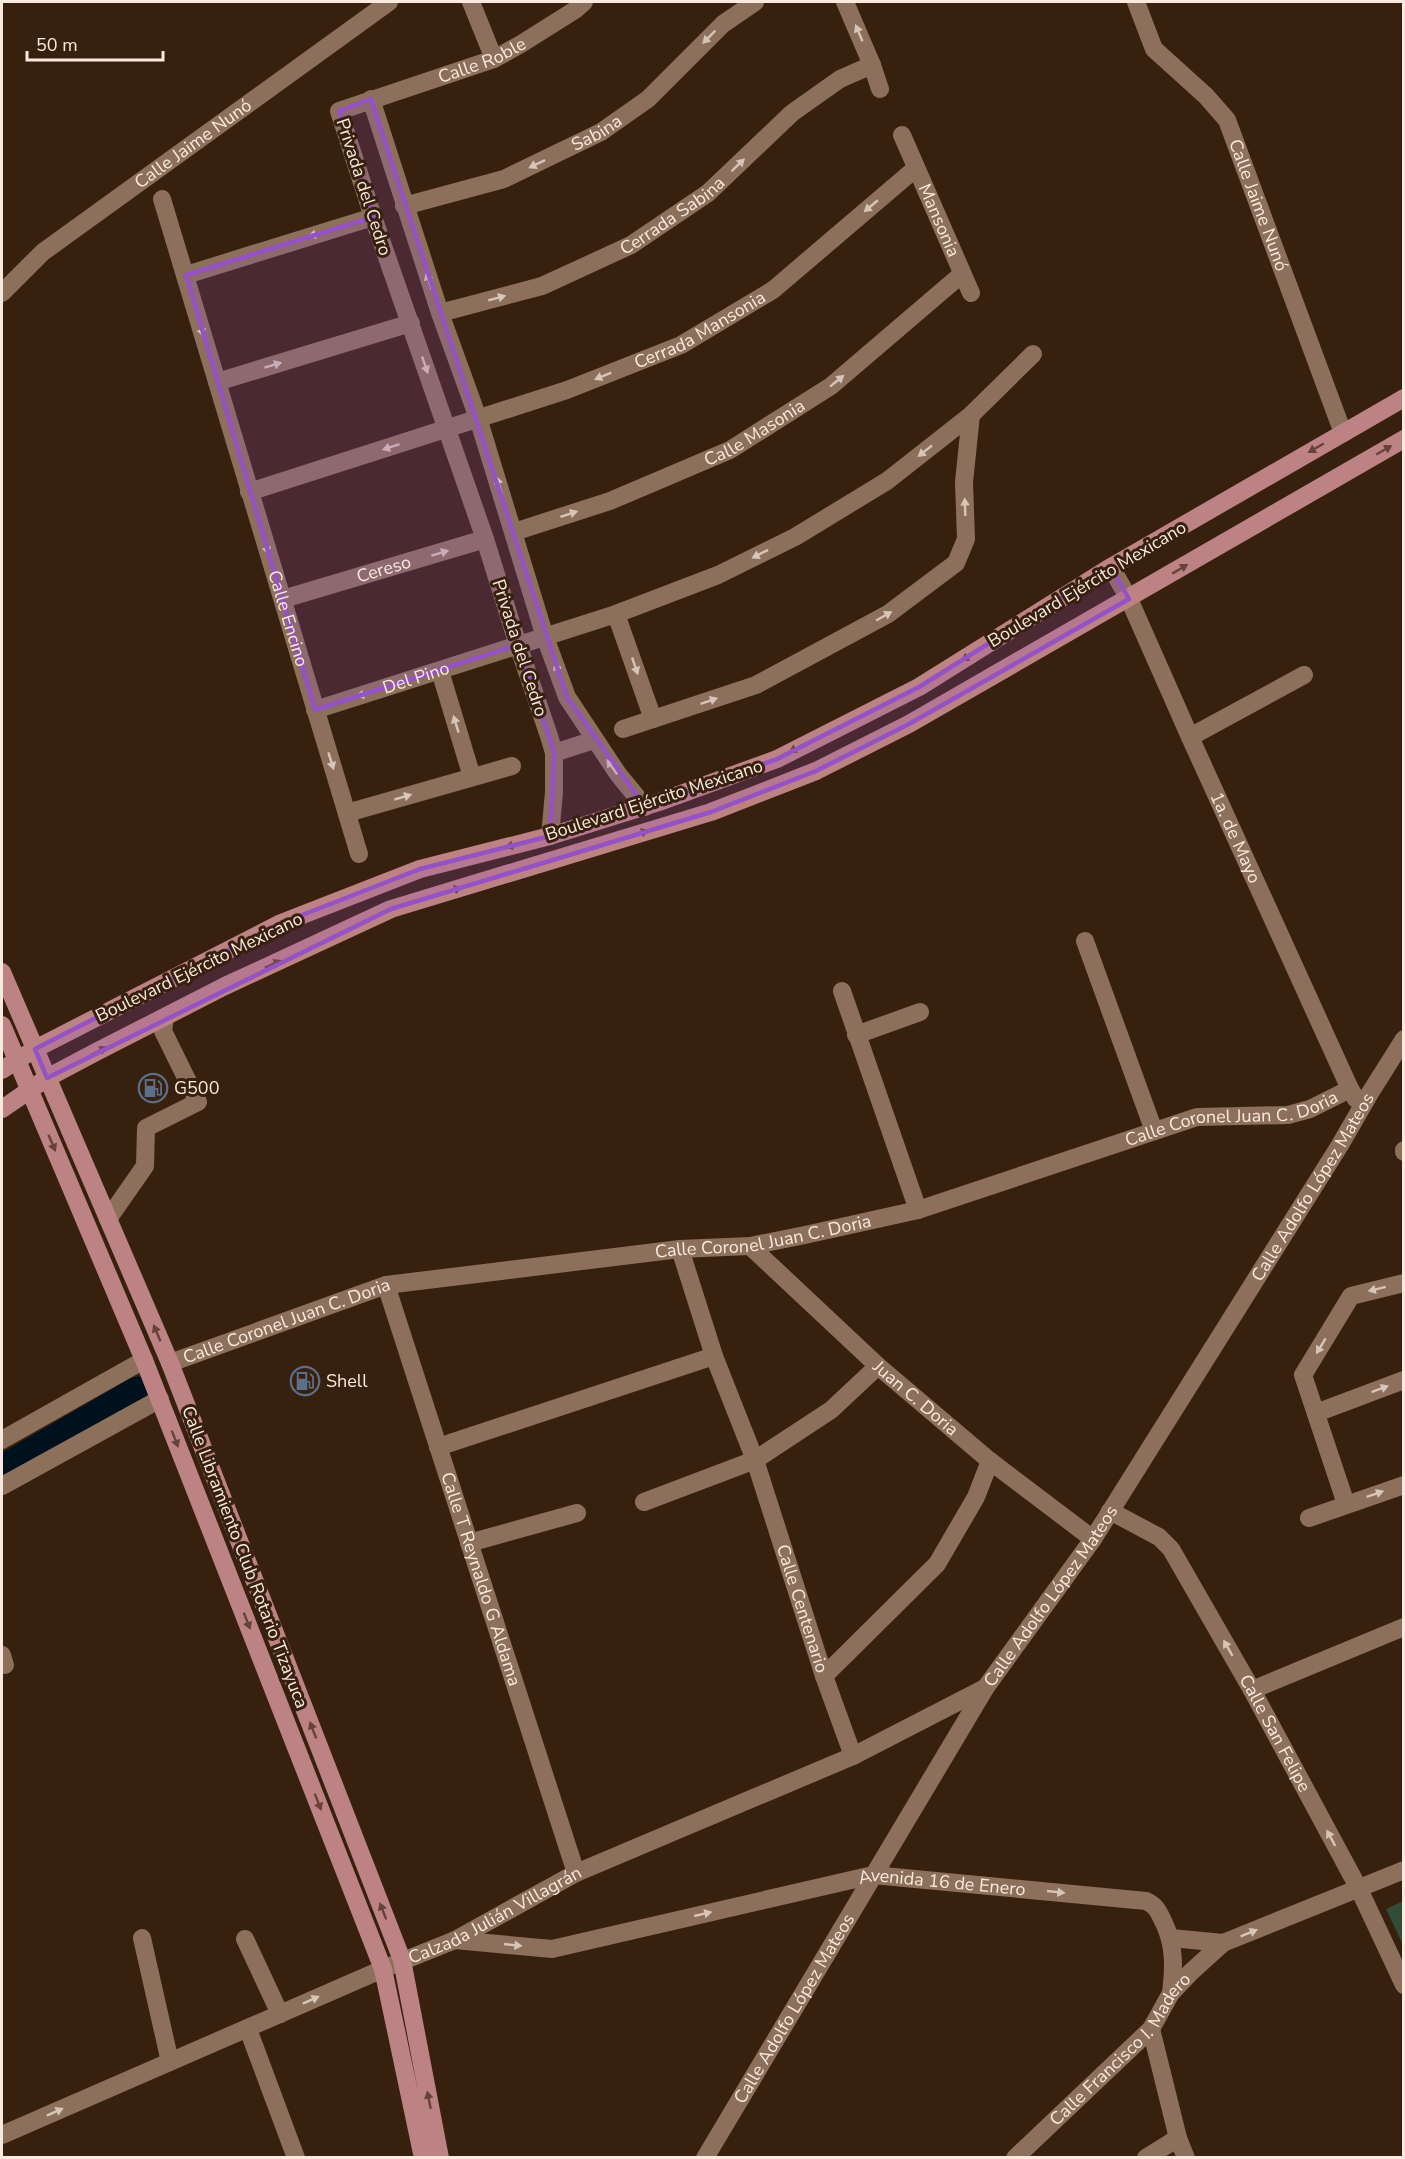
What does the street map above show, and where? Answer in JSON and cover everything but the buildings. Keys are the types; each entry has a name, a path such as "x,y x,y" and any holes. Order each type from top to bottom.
{"main road":[{"name":"Boulevard Ejército Mexicano","path":"2,1070 34,1049 279,924 420,869 550,836 645,807 777,759 918,687 1112,567 1404,398"},
{"name":"Boulevard Ejército Mexicano","path":"2,1109 47,1078 165,1017 391,909 711,812 816,771 909,724 1404,439"},
{"name":"Calle Libramiento Club Rotario Tizayuca","path":"2,972 170,1363 402,1960 440,2157"},
{"name":"Calle Libramiento Club Rotario Tizayuca","path":"2,1025 160,1399 383,1969 423,2157"}],"street":[{"name":"Calle Jaime Nunó","path":"2,293 43,252 389,2"},
{"path":"471,2 494,59"},
{"name":"Calle Roble","path":"370,99 494,59 584,2"},
{"name":"Sabina","path":"404,206 504,179 601,132 648,99 723,24 755,2"},
{"path":"845,2 880,89"},
{"name":"Calle Jaime Nunó","path":"1136,2 1154,49 1206,96 1227,120 1343,433"},
{"name":"Cerrada Sabina","path":"440,313 542,286 632,245 708,193 792,113 840,80 872,65"},
{"name":"Privada del Cedro","path":"550,836 554,792 554,753 485,539 373,217 339,111 370,99 440,313 478,418 567,697 618,774 645,807"},
{"name":"Mansonia","path":"902,135 971,293"},
{"name":"Cerrada Mansonia","path":"447,429 567,390 681,345 773,290 916,168"},
{"name":"Calle Encino","path":"162,200 359,854"},
{"path":"186,274 373,217"},
{"name":"Calle Masonia","path":"514,532 610,501 730,450 831,386 962,274"},
{"path":"217,382 411,323"},
{"name":"Privada del Cedro","path":"546,637 616,614 718,575 795,537 887,481 971,415 1033,354"},
{"path":"623,729 756,685 888,614 956,563 966,539 964,482 971,415"},
{"path":"249,492 447,429"},
{"name":"Cereso","path":"283,599 485,539"},
{"name":"1a. de Mayo","path":"1112,567 1129,599 1350,1089 1362,1107"},
{"path":"616,614 653,719"},
{"name":"Del Pino","path":"315,710 546,637"},
{"path":"440,671 472,777"},
{"path":"1190,737 1304,675"},
{"path":"538,706 567,697"},
{"path":"554,753 594,740"},
{"path":"347,813 512,766"},
{"path":"1085,941 1154,1131"},
{"path":"842,991 918,1210"},
{"path":"856,1035 920,1012"},
{"path":"108,1219 145,1166 146,1128 198,1102 163,1031 165,1017"},
{"name":"Calle Adolfo López Mateos","path":"705,2157 986,1687 1093,1539 1334,1155 1404,1039"},
{"name":"Calle Coronel Juan C. Doria","path":"170,1363 386,1285 680,1249 750,1246 918,1210 1197,1117 1288,1115 1310,1108 1350,1089"},
{"name":"Juan C. Doria","path":"750,1246 878,1366 990,1461 1093,1539"},
{"name":"Calle Centenario","path":"680,1249 714,1356 755,1460 824,1676 853,1756"},
{"path":"1346,1504 1304,1375 1351,1296 1404,1283"},
{"name":"Calle T Reynaldo G Aldama","path":"386,1285 576,1873"},
{"path":"438,1447 714,1356"},
{"path":"2,1440 144,1360"},
{"path":"644,1502 755,1460 831,1410 878,1366"},
{"path":"1316,1413 1404,1380"},
{"path":"2,1486 160,1399"},
{"path":"824,1676 937,1564 976,1497 990,1461"},
{"path":"1309,1518 1404,1485"},
{"name":"Calle San Felipe","path":"1110,1511 1159,1537 1172,1549 1252,1690 1359,1889 1404,1985"},
{"path":"469,1543 577,1513"},
{"path":"1252,1690 1404,1627"},
{"name":"Calzada Julián Villagrán","path":"2,2135 402,1960 454,1940 576,1873 853,1756 986,1687"},
{"path":"1171,1993 1173,1972 1171,1938 1223,1943 1404,1870"},
{"name":"Avenida 16 de Enero","path":"454,1940 552,1949 873,1875 1146,1901 1157,1908 1171,1938"},
{"path":"142,1938 170,2062"},
{"path":"245,1939 280,2014"},
{"name":"Calle Francisco I. Madero","path":"1015,2157 1151,2030 1171,1993 1223,1943"},
{"path":"248,2029 296,2157"},
{"path":"1151,2030 1178,2138 1186,2157"},
{"path":"1146,2157 1178,2138"}],"highlighted area":[{"path":"371,99 567,697 645,807 777,759 919,687 1111,567 1129,599 909,724 816,771 711,812 391,909 47,1078 35,1049 279,924 420,869 550,836 554,753 518,645 315,710 186,275 373,217 339,111"}],"green space":[{"path":"1403,1901 1403,1945 1386,1909"}],"waterway":[{"path":"2,1472 138,1393"}],"place":[{"name":"G500","path":"153,1088"},
{"name":"Shell","path":"305,1381"}]}
